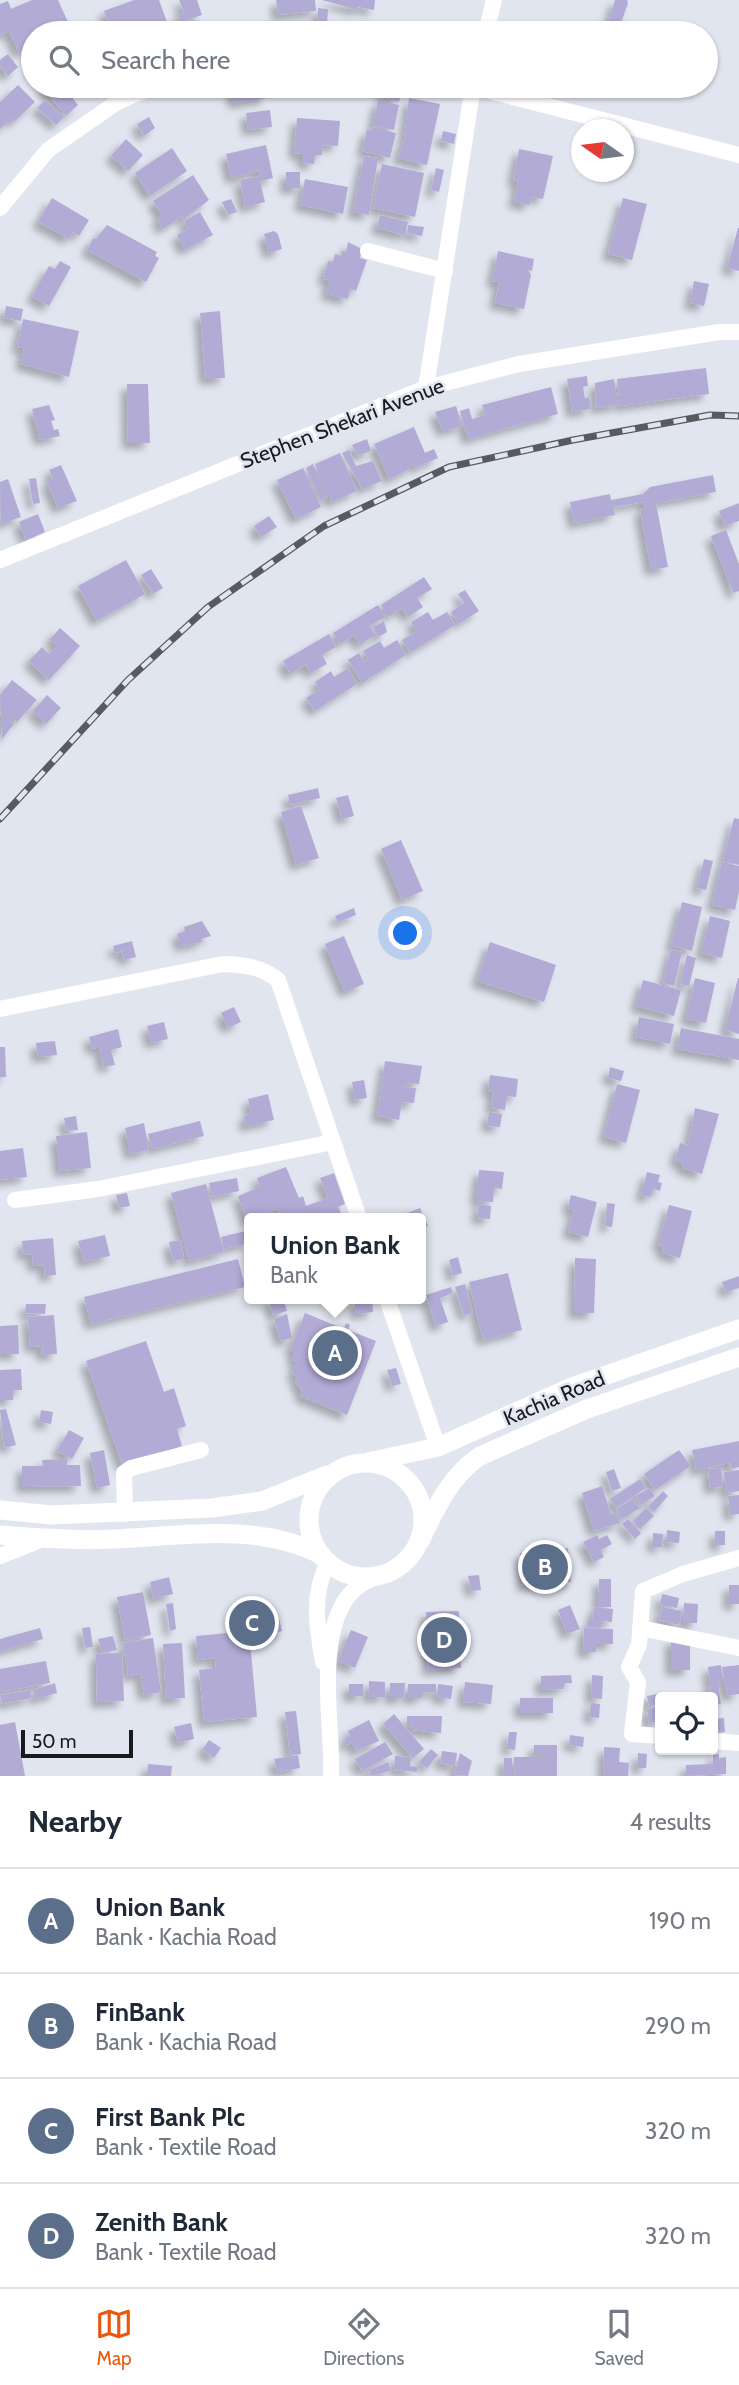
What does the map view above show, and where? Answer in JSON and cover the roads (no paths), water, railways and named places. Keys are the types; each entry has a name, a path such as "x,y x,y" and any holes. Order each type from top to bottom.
{"main road":[{"name":"Kachia Road","path":"368,1462 438,1447 572,1387 739,1329"},
{"name":"Kachia Road","path":"420,1541 447,1488 465,1466 480,1456 587,1409 739,1357"},
{"path":"0,1510 52,1515 125,1514 262,1501 341,1468 368,1462 386,1466 402,1475 414,1488 422,1505 424,1523 420,1541 411,1557 397,1569 380,1576 361,1578 344,1573 324,1559 272,1537 233,1532 109,1539 0,1535"},
{"path":"324,1559 312,1539 311,1507 317,1491 341,1468"}],"street":[{"path":"489,21 494,0"},
{"path":"0,208 48,150 126,98"},
{"path":"426,388 470,98"},
{"path":"518,98 739,155"},
{"path":"368,251 444,271"},
{"name":"Stephen Shekari Avenue","path":"0,560 426,388 519,364 739,331"},
{"path":"0,1009 223,964 252,966 268,972 278,980 357,1213"},
{"path":"15,1200 98,1189 333,1142"},
{"path":"389,1304 438,1447"},
{"path":"125,1514 124,1473 131,1468 201,1450"},
{"path":"0,1556 53,1537"},
{"path":"655,1736 632,1734 638,1682 629,1667 639,1645 643,1591 683,1574 739,1558"},
{"path":"324,1559 316,1596 318,1630 327,1685"},
{"path":"331,1776 328,1655 343,1605 363,1580 380,1576"},
{"path":"640,1628 739,1648"},
{"path":"718,1741 739,1743"}],"railway":[{"path":"0,819 128,680 208,607 324,526 449,467 573,440 710,415 739,416"}],"place":[{"name":"Union Bank","path":"335,1353"},
{"name":"FinBank","path":"545,1567"},
{"name":"First Bank Plc","path":"252,1623"},
{"name":"Zenith Bank","path":"444,1640"}]}
